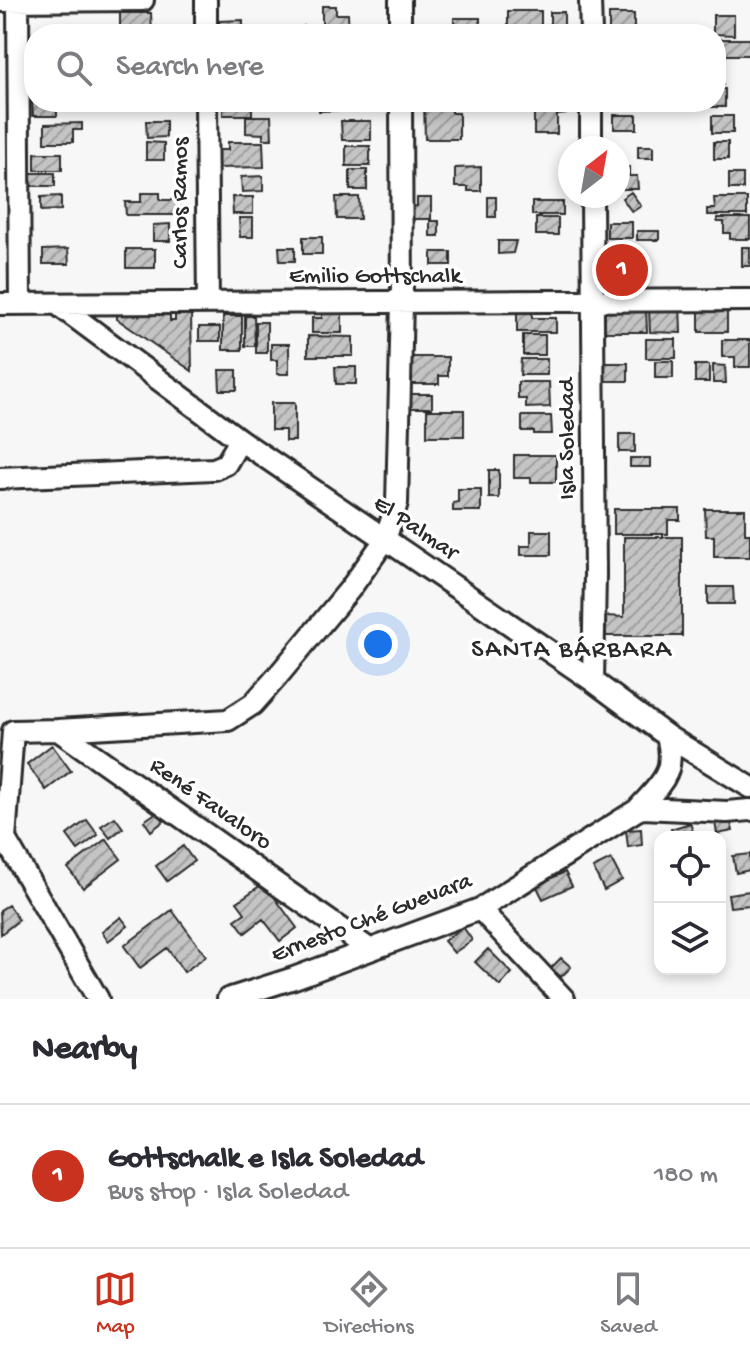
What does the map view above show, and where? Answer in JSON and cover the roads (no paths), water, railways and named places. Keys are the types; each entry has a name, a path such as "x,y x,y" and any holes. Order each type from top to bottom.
{"street":[{"path":"10,304 12,1 143,0"},
{"path":"206,0 206,24"},
{"path":"400,0 400,24"},
{"path":"590,0 591,24"},
{"name":"Carlos Ramos","path":"206,112 208,303"},
{"path":"98,999 5,839 13,731 228,720 253,704 276,678 350,589 385,540 397,503 402,302 401,112"},
{"path":"591,112 591,136"},
{"name":"Isla Soledad","path":"592,208 593,681"},
{"name":"Emilio Gottschalk","path":"10,304 750,300"},
{"name":"El Palmar","path":"57,304 240,440 593,681 667,736 750,787"},
{"path":"0,478 214,469 226,464 240,440"},
{"name":"René Favaloro","path":"58,730 369,949"},
{"name":"Ernesto Ché Guevara","path":"228,999 294,978 480,909 637,810 662,783 668,770 672,755 667,736"},
{"path":"637,810 750,810"},
{"path":"480,909 564,999"}],"place":[{"name":"Gottschalk e Isla Soledad","path":"622,270"}],"district":[{"name":"SANTA BÁRBARA","path":"572,651"}]}
